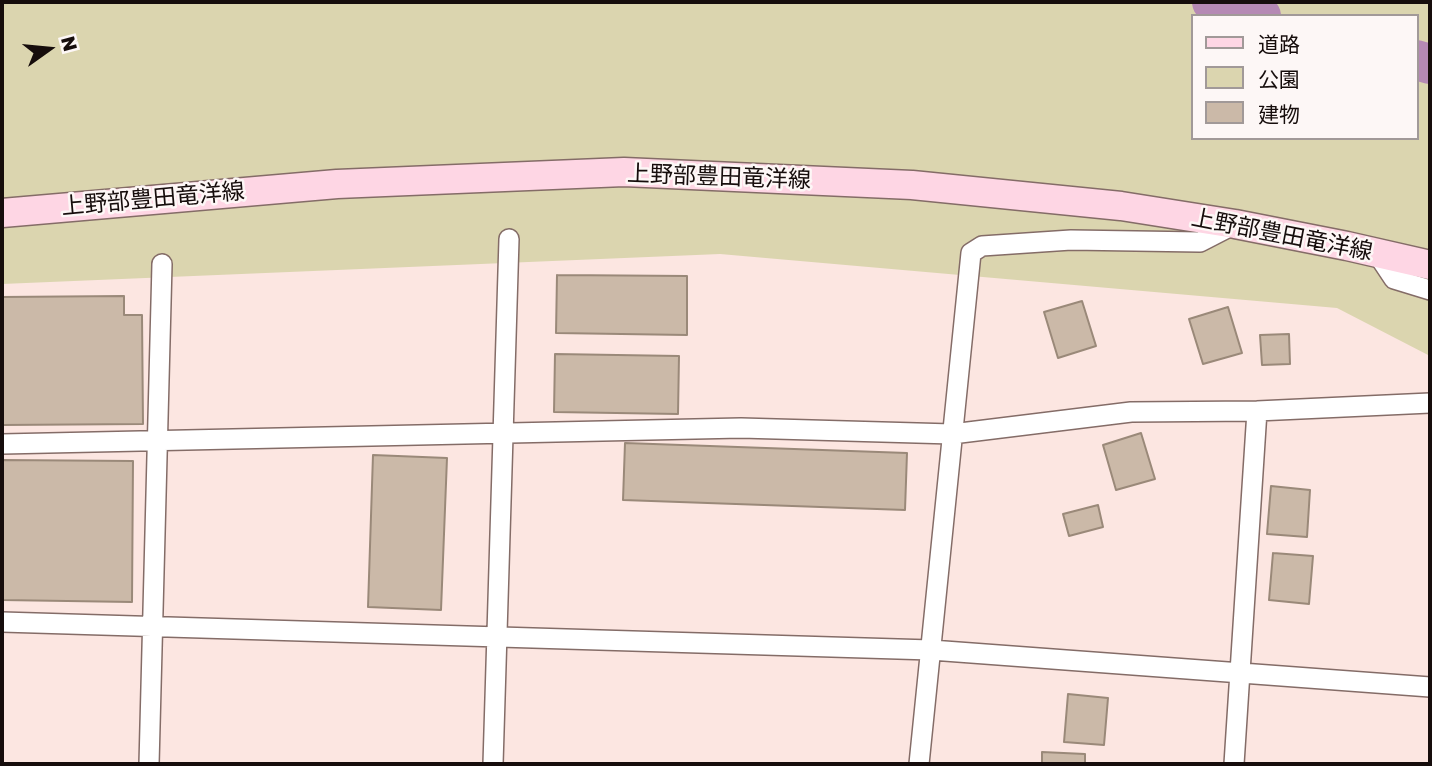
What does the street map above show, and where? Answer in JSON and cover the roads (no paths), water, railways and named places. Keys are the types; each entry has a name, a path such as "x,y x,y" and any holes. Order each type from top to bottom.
{"main road":[{"name":"上野部豊田竜洋線","path":"2,213 337,184 624,172 912,185 1121,206 1235,224 1430,265"}],"street":[{"path":"919,764 971,253 982,246 1071,240 1200,242 1235,224"},
{"path":"493,764 509,239"},
{"path":"1376,252 1394,279 1430,290"},
{"path":"149,764 162,264"},
{"path":"2,444 741,428 952,434 1132,412 1256,411 1430,403"},
{"path":"1234,764 1256,411"},
{"path":"2,622 931,650 1430,687"}],"waterway":[{"path":"1212,2 1254,14"},
{"path":"1418,61 1430,64"}]}
